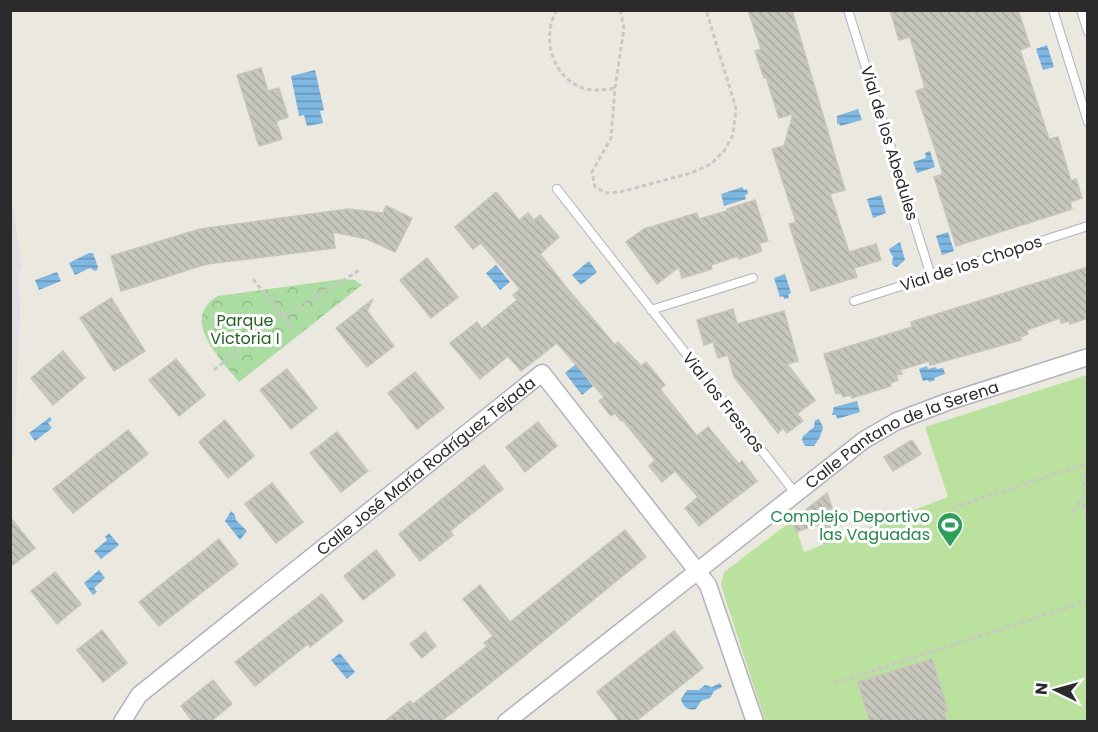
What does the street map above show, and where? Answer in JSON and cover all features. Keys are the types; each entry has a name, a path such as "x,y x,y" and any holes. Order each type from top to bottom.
{"street":[{"name":"Calle Pantano de la Serena","path":"506,722 864,440 897,421 947,402 1088,357"},
{"name":"Calle José María Rodríguez Tejada","path":"122,722 139,694 542,373 698,570"},
{"path":"698,570 708,585 755,722"}],"lane":[{"name":"Vial de los Abedules","path":"848,10 931,276"},
{"path":"1053,10 1088,122"},
{"path":"1081,10 1088,32"},
{"name":"Vial los Fresnos","path":"557,189 796,494"},
{"name":"Vial de los Chopos","path":"854,301 1088,226"},
{"path":"651,310 753,278"}],"path":[{"path":"557,10 548,31 549,49 560,69 571,81 584,88 599,91 615,88"},
{"path":"620,10 624,28 615,88 611,138 592,172 594,187 607,193 620,192 691,173 711,164 724,151 733,135 736,108 706,10"},
{"path":"214,370 282,315 288,315 361,269"},
{"path":"253,279 291,326 286,331"},
{"path":"1088,465 1082,484 1082,497 1088,520"},
{"path":"952,508 1088,465"},
{"path":"1073,513 1082,497"},
{"path":"835,683 1088,601"}],"shaded area":[{"path":"11,195 22,269 18,270 20,306 14,455 11,456"}],"green space":[{"name":"Parque Victoria I","path":"343,279 355,280 362,285 239,382 207,339 202,316 207,305 218,296"},
{"name":"Complejo Deportivo las Vaguadas","path":"1087,375 1087,721 765,721 721,585 724,572 793,520 804,552 948,497 925,427"}],"water":[{"path":"1047,45 1054,67 1043,70 1036,49"},
{"path":"315,70 324,110 320,111 323,123 307,126 304,115 299,116 291,76"},
{"path":"858,109 862,120 840,126 839,123 837,124 837,116"},
{"path":"930,151 935,167 917,173 913,162 926,158 925,153"},
{"path":"742,187 744,190 747,189 746,199 724,206 721,194"},
{"path":"881,195 886,213 873,218 867,199"},
{"path":"948,232 954,251 942,255 936,236"},
{"path":"900,242 905,260 897,267 892,264 893,256 889,249"},
{"path":"93,253 97,270 90,268 75,275 69,263"},
{"path":"589,261 597,272 581,285 572,275"},
{"path":"496,265 510,282 500,290 486,273"},
{"path":"57,272 61,281 39,290 35,280"},
{"path":"785,274 791,293 788,295 789,298 784,299 783,296 780,297 774,278"},
{"path":"576,364 593,386 582,395 565,373"},
{"path":"927,366 928,369 943,368 945,374 929,382 928,380 923,381 919,369"},
{"path":"857,401 860,412 837,419 836,415 832,415 834,407"},
{"path":"50,417 52,420 48,423 52,428 35,441 29,433"},
{"path":"819,419 823,427 820,437 814,446 805,446 803,436 814,427 815,420"},
{"path":"231,511 247,531 240,540 225,521"},
{"path":"109,533 119,545 101,559 94,551 107,540 105,537"},
{"path":"99,570 105,578 94,588 97,592 93,595 84,583"},
{"path":"340,653 355,672 347,679 331,660"},
{"path":"720,683 722,687 714,691 710,698 701,701 696,709 688,709 683,704 681,699 687,690 699,690 705,685 712,687"}],"building":[{"path":"748,10 792,10 845,190 830,194 849,252 876,244 881,260 854,268 857,277 811,291 789,224 796,222 772,149 784,146 793,114 779,118 755,51 761,49"},
{"path":"890,10 1018,10 1030,46 1020,50 1049,139 1058,137 1071,181 1076,179 1082,198 1070,202 1072,209 956,246 934,177 943,174 916,91 925,88 910,37 899,40"},
{"path":"261,68 268,91 279,88 288,117 276,121 282,139 259,146 237,75"},
{"path":"496,192 519,220 528,213 534,220 540,215 559,237 540,254 566,287 615,345 618,342 641,366 646,362 665,385 660,389 697,436 708,427 739,464 742,461 757,481 699,526 685,508 698,497 675,471 662,482 649,466 655,460 622,419 621,421 615,413 611,416 599,401 604,397 557,343 521,371 508,356 480,379 450,343 477,322 482,329 517,300 513,295 520,289 481,243 473,249 455,227"},
{"path":"755,200 768,241 759,243 762,251 711,265 712,269 682,278 679,267 657,284 626,242 644,229 697,213 699,219"},
{"path":"386,206 412,218 395,252 367,239 333,232 335,248 207,264 121,291 111,256 200,229 348,209 383,213"},
{"path":"427,258 458,297 431,318 400,280"},
{"path":"1088,267 1088,318 1070,324 1069,321 1061,323 1060,318 1027,330 1028,334 1020,337 1021,340 930,365 929,361 900,370 902,374 896,375 898,380 890,383 891,386 852,398 851,395 843,397 841,393 836,394 824,354 912,327 911,322"},
{"path":"111,298 145,351 114,371 80,318"},
{"path":"373,299 367,311 394,346 367,367 336,328"},
{"path":"733,309 737,324 784,311 798,361 787,364 815,400 797,414 803,421 787,433 783,428 778,433 734,377 728,355 718,358 713,342 704,345 697,320"},
{"path":"63,351 85,378 53,405 31,378"},
{"path":"176,359 205,395 179,416 149,380"},
{"path":"287,369 317,408 291,429 260,390"},
{"path":"415,372 444,408 417,429 388,393"},
{"path":"225,420 254,456 228,478 199,442"},
{"path":"538,422 557,446 525,472 506,447"},
{"path":"128,430 148,454 73,513 53,489"},
{"path":"337,432 368,471 341,492 310,453"},
{"path":"912,440 921,454 893,471 884,457"},
{"path":"484,465 503,489 450,531 453,535 420,561 399,534"},
{"path":"272,483 303,522 276,543 245,504"},
{"path":"827,493 834,514 829,516 837,539 824,544 817,525 796,532 793,520"},
{"path":"10,517 35,548 10,567"},
{"path":"625,530 646,557 507,670 440,722 384,722 410,701 413,704 487,646 484,643 493,636 463,599 480,585 510,622"},
{"path":"219,539 238,564 159,626 139,602"},
{"path":"376,550 395,575 363,600 344,576"},
{"path":"55,572 81,604 57,624 31,591"},
{"path":"322,594 343,621 310,647 308,644 255,686 235,662"},
{"path":"102,630 127,663 103,682 77,650"},
{"path":"674,631 703,668 635,722 620,722 597,692"},
{"path":"425,632 436,646 422,658 410,644"},
{"path":"932,659 948,711 944,712 947,722 870,722 858,682"},
{"path":"213,680 232,704 210,722 193,722 181,706"}],"place":[{"name":"Complejo Deportivo las Vaguadas","path":"950,548"}]}
